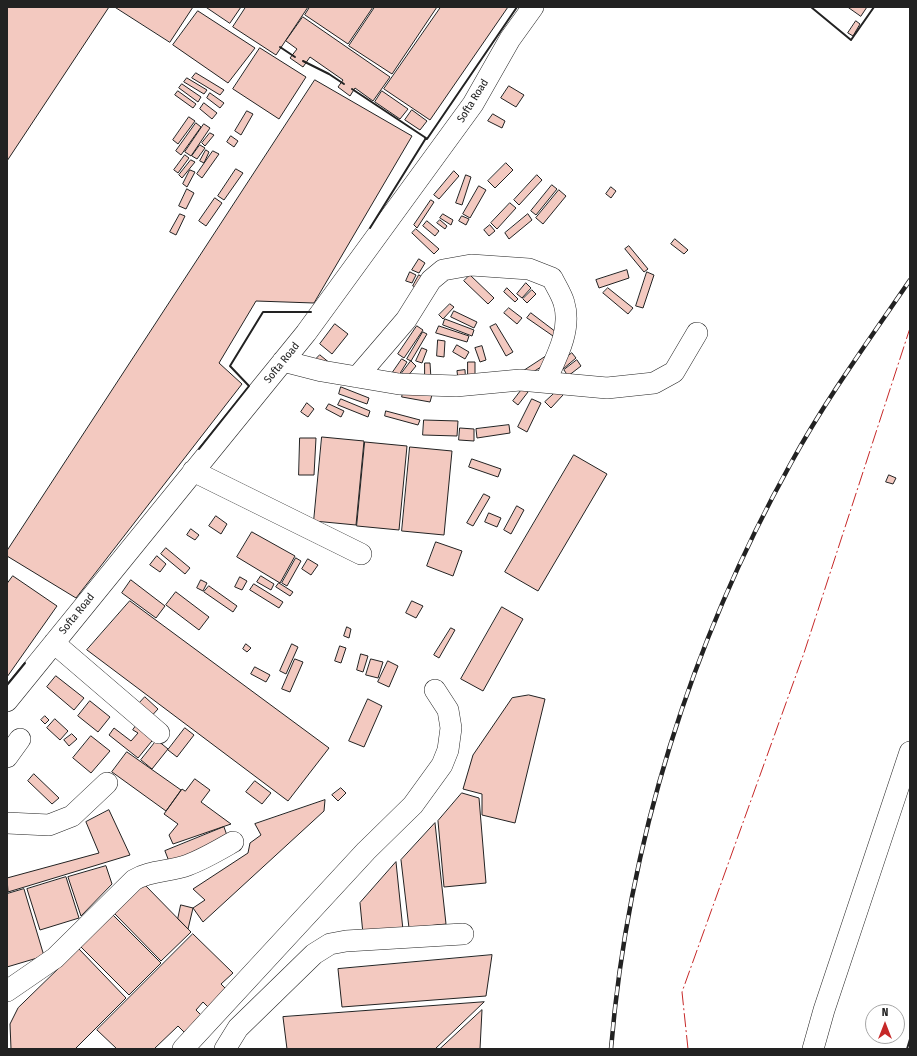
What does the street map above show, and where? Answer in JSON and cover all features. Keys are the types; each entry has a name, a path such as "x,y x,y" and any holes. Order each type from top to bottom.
{"street":[{"name":"Softa Road","path":"7,702 306,333 473,104 510,39 533,7"},
{"path":"357,376 406,320 430,280 443,270 471,265 530,269 552,278 564,303 567,324 560,349 545,382"},
{"path":"283,361 322,371 399,384 456,386 520,380 607,388 654,383 674,372 698,333"},
{"path":"193,471 361,554"},
{"path":"54,643 159,733"},
{"path":"183,1049 366,851 413,805 442,765 448,750 451,728 448,710 435,690"},
{"path":"7,757 20,739"},
{"path":"813,1049 824,1010 910,752"},
{"path":"7,823 49,825 72,816 107,783"},
{"path":"7,991 55,958 134,880 143,874 188,865 233,842"},
{"path":"225,1049 238,1028 314,954 330,944 346,941 463,934"}],"building":[{"path":"7,7 109,7 7,161"},
{"path":"115,7 193,7 170,42"},
{"path":"206,7 241,7 230,23"},
{"path":"246,7 308,7 276,55 233,27"},
{"path":"310,7 373,7 348,44 305,15"},
{"path":"375,7 437,7 392,74 349,46"},
{"path":"441,7 508,7 430,120 384,89"},
{"path":"848,7 867,7 861,16"},
{"path":"198,11 255,48 228,83 173,45"},
{"path":"303,17 390,77 373,101 355,88 350,96 338,87 343,80 310,57 303,67 290,58 297,49 286,41"},
{"path":"856,21 860,24 853,36 848,33"},
{"path":"260,48 306,77 279,119 233,89"},
{"path":"196,73 224,90 220,95 192,78"},
{"path":"187,78 207,90 204,94 184,82"},
{"path":"315,80 412,136 314,303 256,301 219,363 242,384 76,598 7,556 7,551"},
{"path":"182,84 201,97 198,102 179,88"},
{"path":"509,86 524,95 516,107 501,98"},
{"path":"178,91 196,104 193,108 175,95"},
{"path":"382,91 408,109 400,119 375,102"},
{"path":"210,93 224,103 220,108 207,98"},
{"path":"204,103 217,113 212,119 200,109"},
{"path":"412,110 427,121 420,130 405,120"},
{"path":"247,111 253,114 241,135 235,131"},
{"path":"493,114 505,121 502,128 488,121"},
{"path":"189,117 195,121 178,144 173,140"},
{"path":"196,123 201,127 181,155 176,151"},
{"path":"204,124 210,128 191,156 185,152"},
{"path":"210,133 214,135 205,146 202,143"},
{"path":"231,136 238,141 234,147 227,142"},
{"path":"200,145 205,148 197,159 192,156"},
{"path":"206,150 209,152 204,163 200,161"},
{"path":"213,151 219,154 202,178 197,174"},
{"path":"185,155 189,158 178,173 174,170"},
{"path":"191,160 195,162 182,178 179,175"},
{"path":"506,163 513,170 495,188 488,181"},
{"path":"236,169 243,173 224,200 218,196"},
{"path":"190,170 195,172 187,187 183,184"},
{"path":"454,171 459,176 439,199 434,195"},
{"path":"466,175 471,177 462,205 456,203"},
{"path":"537,175 542,180 519,205 514,200"},
{"path":"552,185 557,189 536,215 531,211"},
{"path":"479,186 486,190 470,218 463,214"},
{"path":"611,187 616,191 611,198 606,194"},
{"path":"187,189 194,193 186,209 179,206"},
{"path":"559,190 566,196 543,224 536,218"},
{"path":"215,198 222,203 206,226 199,221"},
{"path":"431,200 434,202 417,228 414,225"},
{"path":"510,203 516,208 497,229 491,223"},
{"path":"180,214 185,216 176,235 170,232"},
{"path":"443,214 453,220 451,225 440,218"},
{"path":"528,214 532,220 509,239 505,233"},
{"path":"462,216 469,219 466,225 459,221"},
{"path":"440,220 447,226 445,229 437,223"},
{"path":"427,221 439,231 435,236 423,226"},
{"path":"490,225 495,231 489,236 484,230"},
{"path":"416,229 439,249 434,254 412,233"},
{"path":"675,239 688,250 684,254 671,244"},
{"path":"629,246 648,269 644,272 625,249"},
{"path":"419,259 425,263 419,273 412,270"},
{"path":"627,270 629,278 599,288 596,280"},
{"path":"410,272 416,275 412,283 406,281"},
{"path":"647,272 654,275 643,308 636,306"},
{"path":"419,275 424,278 418,288 413,286"},
{"path":"470,275 494,298 488,304 464,281"},
{"path":"526,283 531,288 522,298 517,294"},
{"path":"507,288 518,299 515,302 504,292"},
{"path":"608,288 633,308 628,314 603,293"},
{"path":"532,290 536,294 527,303 523,299"},
{"path":"450,304 454,307 443,319 439,315"},
{"path":"509,308 522,318 517,324 504,313"},
{"path":"454,311 477,322 474,328 451,317"},
{"path":"531,313 556,332 553,336 527,318"},
{"path":"445,319 474,330 472,336 443,325"},
{"path":"335,324 348,334 332,354 320,344"},
{"path":"496,324 513,352 506,356 490,327"},
{"path":"417,326 423,330 404,358 398,354"},
{"path":"439,326 469,336 467,342 436,333"},
{"path":"423,332 427,334 411,361 407,359"},
{"path":"438,340 445,341 444,357 437,356"},
{"path":"457,345 469,352 465,359 453,352"},
{"path":"482,346 486,360 480,362 475,348"},
{"path":"422,348 427,350 422,363 416,361"},
{"path":"572,353 576,358 563,369 559,364"},
{"path":"320,355 331,364 315,360"},
{"path":"548,355 552,360 525,377 522,372"},
{"path":"402,359 407,362 399,375 393,372"},
{"path":"577,360 581,366 568,376 564,370"},
{"path":"411,361 416,366 407,377 402,373"},
{"path":"468,362 475,362 475,379 468,379"},
{"path":"425,363 430,363 431,379 425,379"},
{"path":"465,370 466,387 459,387 457,371"},
{"path":"341,387 369,398 367,404 339,394"},
{"path":"404,388 432,395 430,402 402,397"},
{"path":"523,388 528,392 518,405 513,401"},
{"path":"558,390 563,395 551,408 545,402"},
{"path":"341,399 370,411 368,417 338,405"},
{"path":"532,399 541,403 527,432 518,427"},
{"path":"307,403 314,409 308,417 301,412"},
{"path":"329,404 344,411 341,417 326,409"},
{"path":"386,411 420,420 418,425 385,416"},
{"path":"424,420 458,421 457,436 423,435"},
{"path":"509,425 510,433 477,438 476,429"},
{"path":"460,428 474,429 474,441 459,440"},
{"path":"322,437 364,441 356,525 314,521"},
{"path":"300,438 316,438 314,475 299,475"},
{"path":"365,442 407,446 399,530 357,526"},
{"path":"410,447 452,451 444,535 402,531"},
{"path":"574,455 607,474 538,591 505,572"},
{"path":"472,459 501,469 498,477 469,467"},
{"path":"889,475 896,478 893,484 886,482"},
{"path":"484,494 490,497 473,526 467,523"},
{"path":"517,506 524,510 511,534 504,530"},
{"path":"489,513 501,518 497,527 485,522"},
{"path":"216,516 227,524 221,534 209,526"},
{"path":"191,529 199,535 195,540 187,535"},
{"path":"252,532 295,556 280,583 237,557"},
{"path":"436,542 462,551 453,576 427,566"},
{"path":"166,548 190,568 185,574 161,554"},
{"path":"157,556 166,564 160,572 150,565"},
{"path":"296,558 301,561 287,586 282,583"},
{"path":"308,559 318,565 311,575 302,569"},
{"path":"13,576 57,606 7,677 7,584"},
{"path":"261,576 274,584 271,590 257,582"},
{"path":"240,577 247,581 242,590 235,587"},
{"path":"131,580 165,606 156,618 122,593"},
{"path":"201,580 207,583 203,591 197,588"},
{"path":"279,583 293,592 290,596 276,587"},
{"path":"254,584 283,602 279,608 250,590"},
{"path":"209,586 237,606 233,612 204,592"},
{"path":"176,592 209,617 199,630 166,605"},
{"path":"130,601 329,748 288,801 87,650"},
{"path":"412,601 423,606 416,618 406,613"},
{"path":"502,607 523,619 483,691 461,679"},
{"path":"347,627 351,629 349,638 344,636"},
{"path":"451,628 455,630 439,658 434,655"},
{"path":"246,644 251,648 247,652 243,649"},
{"path":"292,644 298,647 286,674 280,671"},
{"path":"340,646 346,648 341,663 335,661"},
{"path":"361,654 368,656 363,672 357,670"},
{"path":"295,659 303,662 290,692 282,689"},
{"path":"371,659 383,662 378,678 366,675"},
{"path":"388,661 398,666 389,687 378,682"},
{"path":"255,667 270,675 266,682 251,674"},
{"path":"56,676 84,698 74,710 47,687"},
{"path":"529,695 545,699 515,823 482,815 482,794 463,789 473,755 512,698"},
{"path":"145,697 158,709 147,721 134,709"},
{"path":"368,699 382,706 364,747 349,741"},
{"path":"90,701 110,717 98,732 78,716"},
{"path":"45,716 49,720 45,724 41,720"},
{"path":"55,719 68,731 60,740 47,728"},
{"path":"138,723 156,736 138,758 109,735 114,728 131,741 138,733 133,730"},
{"path":"185,728 194,735 177,757 168,750"},
{"path":"72,734 77,739 69,746 64,740"},
{"path":"91,736 110,751 91,773 73,758"},
{"path":"157,740 168,749 152,769 141,760"},
{"path":"127,752 181,790 166,811 112,772"},
{"path":"34,774 59,798 52,804 28,781"},
{"path":"195,779 210,790 201,802 231,824 173,844 169,835 178,824 164,814 182,789 185,791"},
{"path":"255,781 271,793 262,804 246,792"},
{"path":"341,788 346,793 338,801 332,795"},
{"path":"462,793 479,798 486,883 444,887 438,821"},
{"path":"325,800 324,811 203,922 193,908 205,900 193,889 248,853 250,843 261,835 255,824"},
{"path":"109,810 130,855 8,892 7,878 99,853 86,822"},
{"path":"435,823 446,924 409,928 401,860"},
{"path":"224,827 229,841 170,864 165,851"},
{"path":"396,862 403,930 363,934 360,903"},
{"path":"106,866 112,884 81,916 68,877"},
{"path":"66,877 79,918 40,930 27,889"},
{"path":"144,884 191,932 161,961 114,913"},
{"path":"24,889 44,956 7,967 7,894"},
{"path":"181,905 193,908 188,929 178,919"},
{"path":"112,914 161,963 129,995 80,946"},
{"path":"193,934 233,973 221,984 230,993 212,1011 203,1002 196,1010 204,1018 187,1035 178,1026 155,1048 156,1049 117,1049 97,1030"},
{"path":"79,949 126,998 75,1049 11,1049 10,1024 18,1008"},
{"path":"492,955 486,996 342,1007 338,969"},
{"path":"484,1002 435,1049 287,1049 283,1017"},
{"path":"482,1010 480,1049 440,1049"}],"railway":[{"path":"611,1049 620,972 632,896 649,821 670,746 695,673 723,602 755,531 804,439 833,393 910,280"}],"wall":[{"path":"425,138 427,139 517,7"},
{"path":"811,7 851,40 874,7"},
{"path":"280,47 295,57"},
{"path":"303,61 329,74 344,84"},
{"path":"352,89 426,138 370,228"},
{"path":"199,449 249,386 230,366 263,312 311,312"},
{"path":"7,685 25,663"},
{"path":"907,1049 910,1039"}],"power":[{"path":"688,1049 682,992 804,653 910,328"}]}
